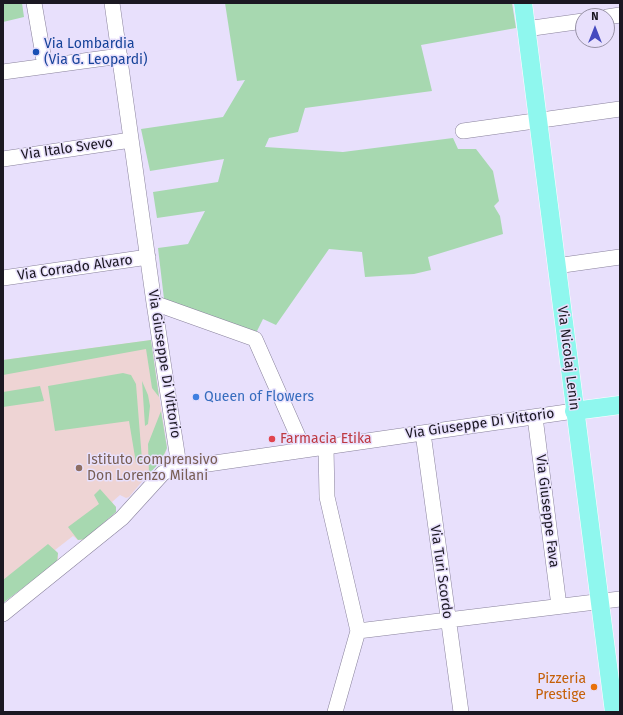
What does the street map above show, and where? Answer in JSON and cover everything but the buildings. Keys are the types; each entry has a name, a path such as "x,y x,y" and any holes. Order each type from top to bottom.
{"main road":[{"name":"Via Nicolaj Lenin","path":"523,3 539,120 574,411 599,601 615,703"},
{"path":"574,411 620,405"}],"street":[{"path":"34,3 45,66"},
{"name":"Via Giuseppe Di Vittorio","path":"112,3 154,303 179,466 194,466 574,411"},
{"path":"526,29 575,21"},
{"path":"3,72 120,56"},
{"path":"463,130 620,109"},
{"name":"Via Italo Svevo","path":"3,159 131,140"},
{"name":"Via Corrado Alvaro","path":"3,278 148,257"},
{"path":"556,266 620,257"},
{"path":"154,303 255,339 304,450"},
{"name":"Via Giuseppe Fava","path":"535,416 559,606"},
{"name":"Via Turi Scordo","path":"423,433 447,620 461,712"},
{"path":"326,447 327,497 358,631 336,712"},
{"path":"3,614 122,518 163,473 179,466"},
{"path":"358,631 620,599"}],"shaded area":[{"name":"Istituto comprensivo Don Lorenzo Milani","path":"151,340 167,448 165,454 129,497 126,498 120,495 112,502 116,507 116,512 82,540 78,540 73,536 55,550 58,553 58,559 3,603 3,360"}],"green space":[{"path":"3,3 22,3 24,17 3,22"},
{"path":"225,3 512,3 516,28 421,45 432,91 305,108 298,132 269,138 265,147 343,152 453,138 458,149 476,149 493,171 499,201 494,206 500,216 503,234 428,257 431,270 414,274 365,277 362,252 329,249 276,325 263,319 256,333 164,299 158,248 188,244 205,211 157,218 153,192 218,182 224,159 150,171 141,129 223,117 245,80 237,81"},
{"path":"151,340 159,397 152,388 146,349 3,375 3,360"},
{"path":"123,373 131,375 136,384 142,460 136,463 129,421 55,431 48,386"},
{"path":"142,381 148,395 150,406 148,424 145,426"},
{"path":"40,386 44,401 3,407 3,392"},
{"path":"161,411 167,448 161,461 149,474 148,444"},
{"path":"100,489 116,507 116,512 85,539 78,540 68,527 99,504 94,495"},
{"path":"48,544 58,553 57,562 3,603 3,580"}],"place":[{"name":"Via Lombardia (Via G. Leopardi)","path":"36,52"},
{"name":"Queen of Flowers","path":"196,397"},
{"name":"Farmacia Etika","path":"272,439"},
{"name":"Istituto comprensivo Don Lorenzo Milani","path":"79,468"},
{"name":"Pizzeria Prestige","path":"594,687"}]}
